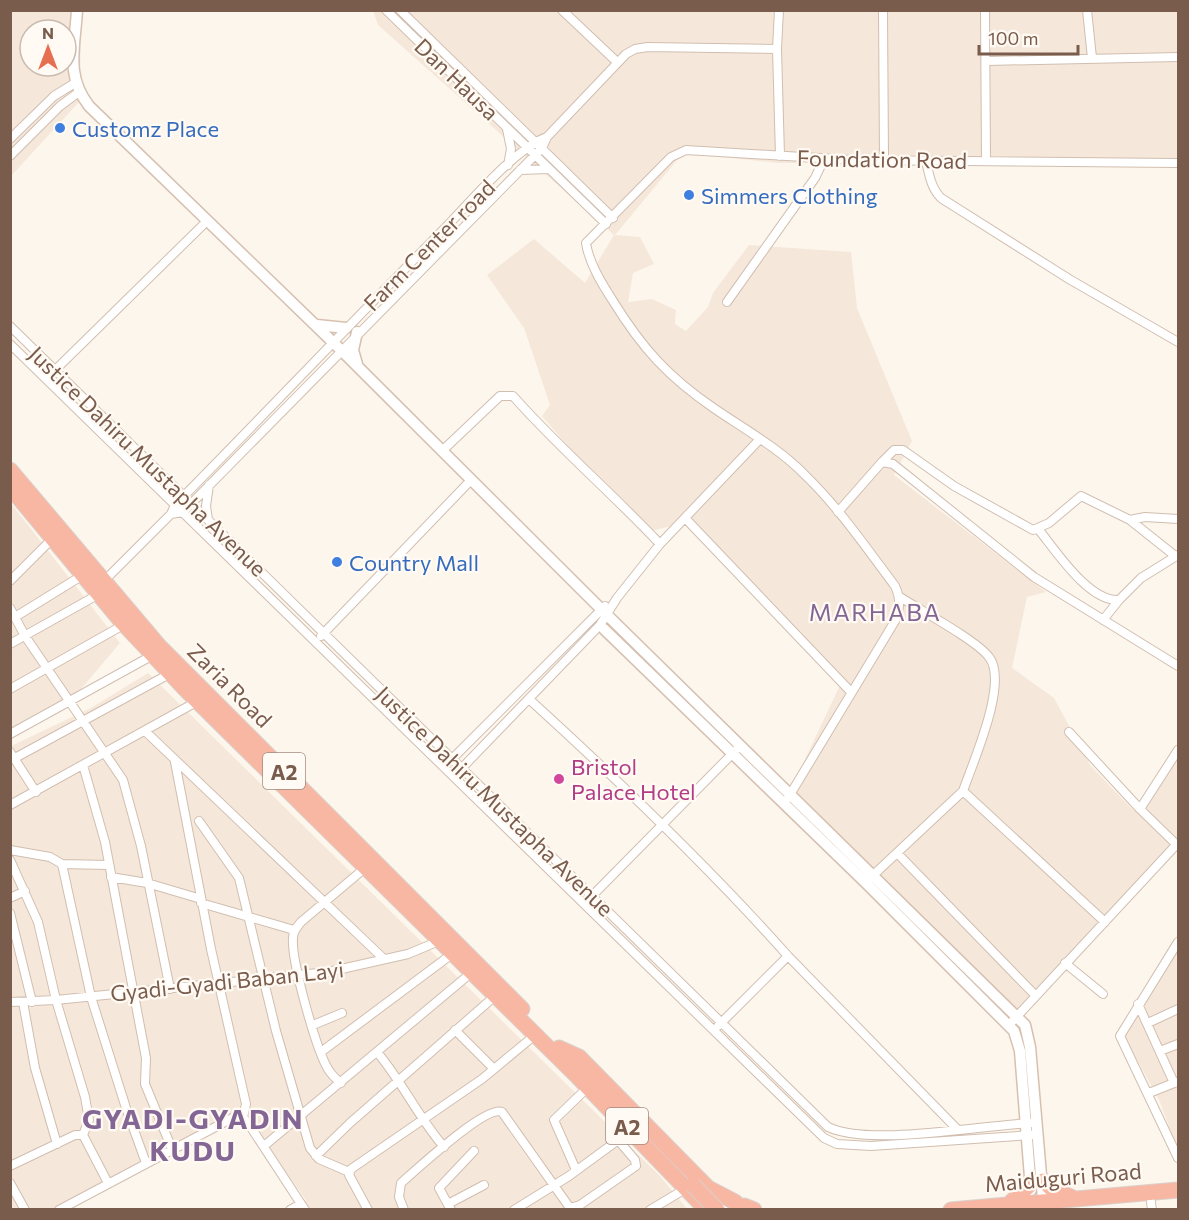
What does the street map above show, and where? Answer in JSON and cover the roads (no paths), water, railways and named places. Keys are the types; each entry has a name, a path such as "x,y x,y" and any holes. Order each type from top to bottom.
{"highway":[{"name":"Zaria Road","path":"10,470 101,588 125,624 198,701 535,1035 556,1050 579,1057 708,1188 746,1207"},
{"name":"Zaria Road","path":"10,487 83,575 101,588 482,967 556,1050 687,1189 696,1209"},
{"name":"Zaria Road","path":"556,1050 561,1069 621,1137 687,1189"},
{"path":"1009,1204 1037,1182 1062,1195 1077,1199"},
{"name":"A2","path":"687,1189 707,1209"},
{"name":"A2","path":"687,1189 717,1209"},
{"name":"Maiduguri Road","path":"1041,1207 1077,1199 1179,1190"},
{"name":"Maiduguri Road","path":"951,1209 1009,1204 1041,1207 1152,1206 1179,1200"},
{"path":"712,1209 727,1202 746,1207"}],"street":[{"path":"77,10 77,88 89,106 342,351 604,612 787,800 1025,1024 1039,1135 1037,1182"},
{"name":"Dan Hausa","path":"386,10 590,210 609,221"},
{"name":"Dan Hausa","path":"400,10 539,144 609,221"},
{"path":"562,10 617,62"},
{"path":"779,10 777,49 780,156"},
{"path":"883,10 884,161"},
{"path":"985,10 986,161"},
{"path":"1087,10 1092,58"},
{"path":"171,514 183,512 342,351 357,332 534,155 539,144 617,62 635,49 648,47 777,49"},
{"path":"987,61 1179,57"},
{"path":"10,139 54,96 77,88"},
{"path":"10,156 77,88"},
{"path":"507,129 511,149 508,165"},
{"name":"Farm Center road","path":"175,505 332,342 508,165 527,149 539,144"},
{"name":"Foundation Road","path":"591,238 680,151 697,150 884,161 1179,163"},
{"path":"727,302 815,178 824,159"},
{"path":"926,161 933,186 941,198 1069,279 1179,342"},
{"path":"519,170 549,170"},
{"path":"590,210 593,226 591,238 586,243 587,251 604,286 638,341 678,380 760,439 806,476 838,512 895,586 900,597 900,609 895,621 787,800"},
{"path":"46,379 207,221"},
{"path":"313,324 328,328 346,328"},
{"name":"Justice Dahiru Mustapha Avenue","path":"10,326 816,1116 828,1127 841,1133"},
{"path":"357,332 353,356 359,369"},
{"path":"10,344 316,640 808,1125 824,1138 837,1144 871,1146 1039,1135"},
{"path":"442,451 500,396 513,396 549,437 612,494 660,544"},
{"path":"454,776 529,699 660,544 760,439"},
{"path":"838,512 894,450 903,450 954,486 1027,529 1039,530 1081,496 1130,520 1177,555 1141,578 1103,620"},
{"path":"882,462 899,467 1034,577 1179,666"},
{"path":"316,640 471,480"},
{"path":"208,520 206,506 210,484"},
{"path":"10,644 101,588 171,514 175,505"},
{"path":"1130,520 1145,517 1179,519"},
{"path":"685,518 851,692"},
{"path":"1039,530 1093,592 1106,599 1119,600"},
{"path":"10,581 52,538"},
{"path":"15,617 83,575"},
{"path":"870,878 963,791 990,711 994,678 993,665 981,650 900,597"},
{"path":"10,608 25,636 106,752 127,790 170,989"},
{"path":"444,767 604,612"},
{"path":"10,689 125,624"},
{"path":"604,629 737,749"},
{"path":"10,734 153,655"},
{"path":"36,792 13,755 85,721 171,673"},
{"path":"529,699 603,765 661,826 746,909 788,956 957,1129"},
{"path":"10,805 198,701"},
{"path":"145,731 384,959"},
{"path":"1009,1025 1178,845 1140,809 1069,732"},
{"path":"585,904 737,749"},
{"path":"1140,809 1179,750"},
{"path":"175,762 218,984 246,1104 243,1117"},
{"path":"83,765 100,821 146,1058 144,1082 172,1149"},
{"path":"963,791 1105,922"},
{"path":"199,821 235,868 310,1148 316,1156 349,1172 368,1209"},
{"path":"10,850 50,857 62,864 108,865"},
{"path":"897,853 1036,996"},
{"path":"10,860 38,922 56,1000 85,1098 89,1120 83,1135 108,1184"},
{"path":"62,864 91,997 146,1163"},
{"path":"340,1083 327,1068 321,1052 299,975 294,950 294,930 365,868"},
{"path":"111,877 147,883 294,930"},
{"path":"870,878 1018,1037 1026,1136 1041,1207"},
{"path":"10,898 25,891"},
{"path":"10,913 28,1002 35,1068 57,1144"},
{"name":"Gyadi-Gyadi Baban Layi","path":"10,1002 91,997 299,975 353,967 408,954 439,941"},
{"path":"1179,942 1120,1036 1179,1158"},
{"path":"321,1052 452,954"},
{"path":"713,1030 788,956"},
{"path":"1065,963 1103,994"},
{"path":"264,1146 471,973"},
{"path":"316,1156 495,996"},
{"path":"1138,1004 1176,1082 1149,1093"},
{"path":"1148,1023 1179,1009"},
{"path":"313,1025 342,1013"},
{"path":"455,1030 494,1070"},
{"path":"349,1172 355,1165 494,1070 535,1035"},
{"path":"1160,1051 1179,1044"},
{"path":"377,1052 400,1080 421,1120 444,1147"},
{"path":"576,1170 554,1120 583,1092"},
{"path":"404,1209 399,1197 401,1184 470,1126 499,1110 556,1184 570,1208 574,1208 636,1166 635,1160 621,1137 556,1184 514,1209"},
{"path":"59,1209 235,1116 243,1117 303,1207 290,1209"},
{"path":"837,1144 841,1133 873,1135 1038,1123"},
{"path":"10,1166 75,1135 83,1135"},
{"path":"474,1151 439,1188 450,1207 484,1185"},
{"path":"10,1183 25,1209"},
{"path":"650,1209 687,1189"}],"place":[{"name":"Customz Place","path":"60,128"},
{"name":"Simmers Clothing","path":"689,195"},
{"name":"Country Mall","path":"337,562"},
{"name":"Bristol Palace Hotel","path":"559,779"}],"district":[{"name":"MARHABA","path":"875,611"},
{"name":"GYADI-GYADIN KUDU","path":"193,1134"}]}
